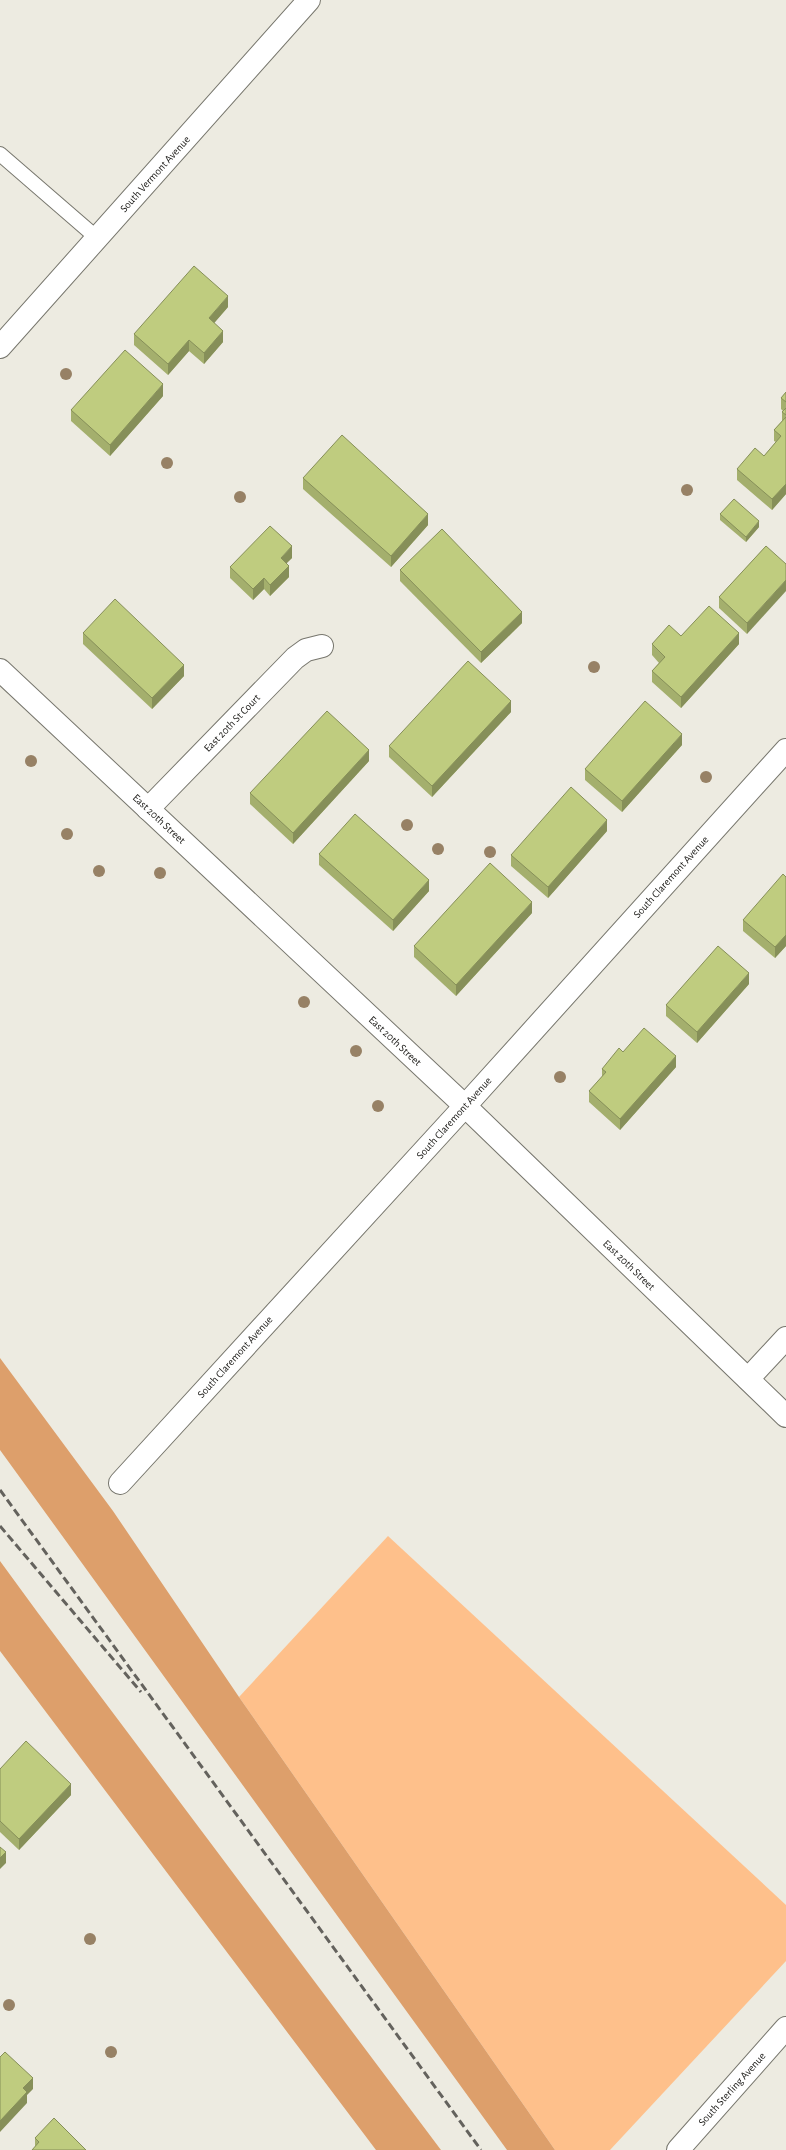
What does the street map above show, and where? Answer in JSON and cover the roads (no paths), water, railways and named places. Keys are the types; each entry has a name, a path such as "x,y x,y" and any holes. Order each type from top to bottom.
{"street":[{"name":"South Vermont Avenue","path":"0,347 309,0"},
{"name":"East 20th St Court","path":"148,809 296,658 306,650 322,646"},
{"name":"East 20th Street","path":"0,670 465,1106 786,1416"},
{"name":"South Claremont Avenue","path":"120,1484 465,1106 786,750"},
{"path":"748,1380 786,1338"},
{"name":"South Sterling Avenue","path":"678,2150 786,2028"}],"lane":[{"path":"0,154 97,238"}],"railway":[{"path":"0,1490 481,2150"},
{"path":"0,1526 141,1692"}]}
